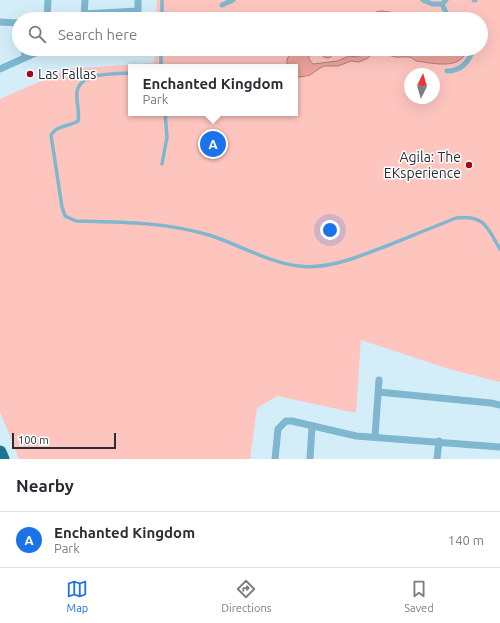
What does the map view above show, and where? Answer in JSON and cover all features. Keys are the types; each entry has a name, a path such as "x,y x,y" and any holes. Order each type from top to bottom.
{"highway":[{"path":"0,452 3,459"}],"street":[{"path":"47,12 48,0"},
{"path":"84,12 85,0"},
{"path":"129,12 138,11 138,0"},
{"path":"222,5 234,0"},
{"path":"423,0 432,4 444,2 447,12"},
{"path":"0,22 12,23"},
{"path":"0,69 30,56"},
{"path":"447,71 458,70 464,66 471,56"},
{"path":"375,437 379,380"},
{"path":"378,392 500,405"},
{"path":"275,459 278,429 286,421 292,421 356,436 439,441 500,447"},
{"path":"310,459 312,426"},
{"path":"437,459 439,441"}],"lane":[{"path":"162,0 162,12"},
{"path":"128,73 102,75 87,79 80,85 77,92 79,115 78,121 71,125 58,128 50,135 62,207 65,216 76,221 150,223 175,227 209,236 272,259 298,266 321,265 349,261 456,218 465,217 482,221 500,249"},
{"path":"162,164 167,137 165,116"}],"shaded area":[{"path":"157,0 500,0 500,382 449,369 361,340 356,413 277,396 257,408 250,459 19,459 0,412 0,99 68,69 128,65 128,116 298,116 298,64 140,64 154,63 154,56 488,56 488,12 156,12"},
{"path":"309,56 309,59 313,64 337,61 349,56 370,56 359,62 351,61 338,66 324,66 310,75 299,77 298,64 287,64 288,57"},
{"path":"322,56 332,56 329,58"},
{"path":"392,56 464,56 453,63 446,64 416,61 408,57"}],"place":[{"name":"Las Fallas","path":"30,74"},
{"name":"Enchanted Kingdom","path":"213,144"},
{"name":"Agila: The EKsperience","path":"469,165"}]}
